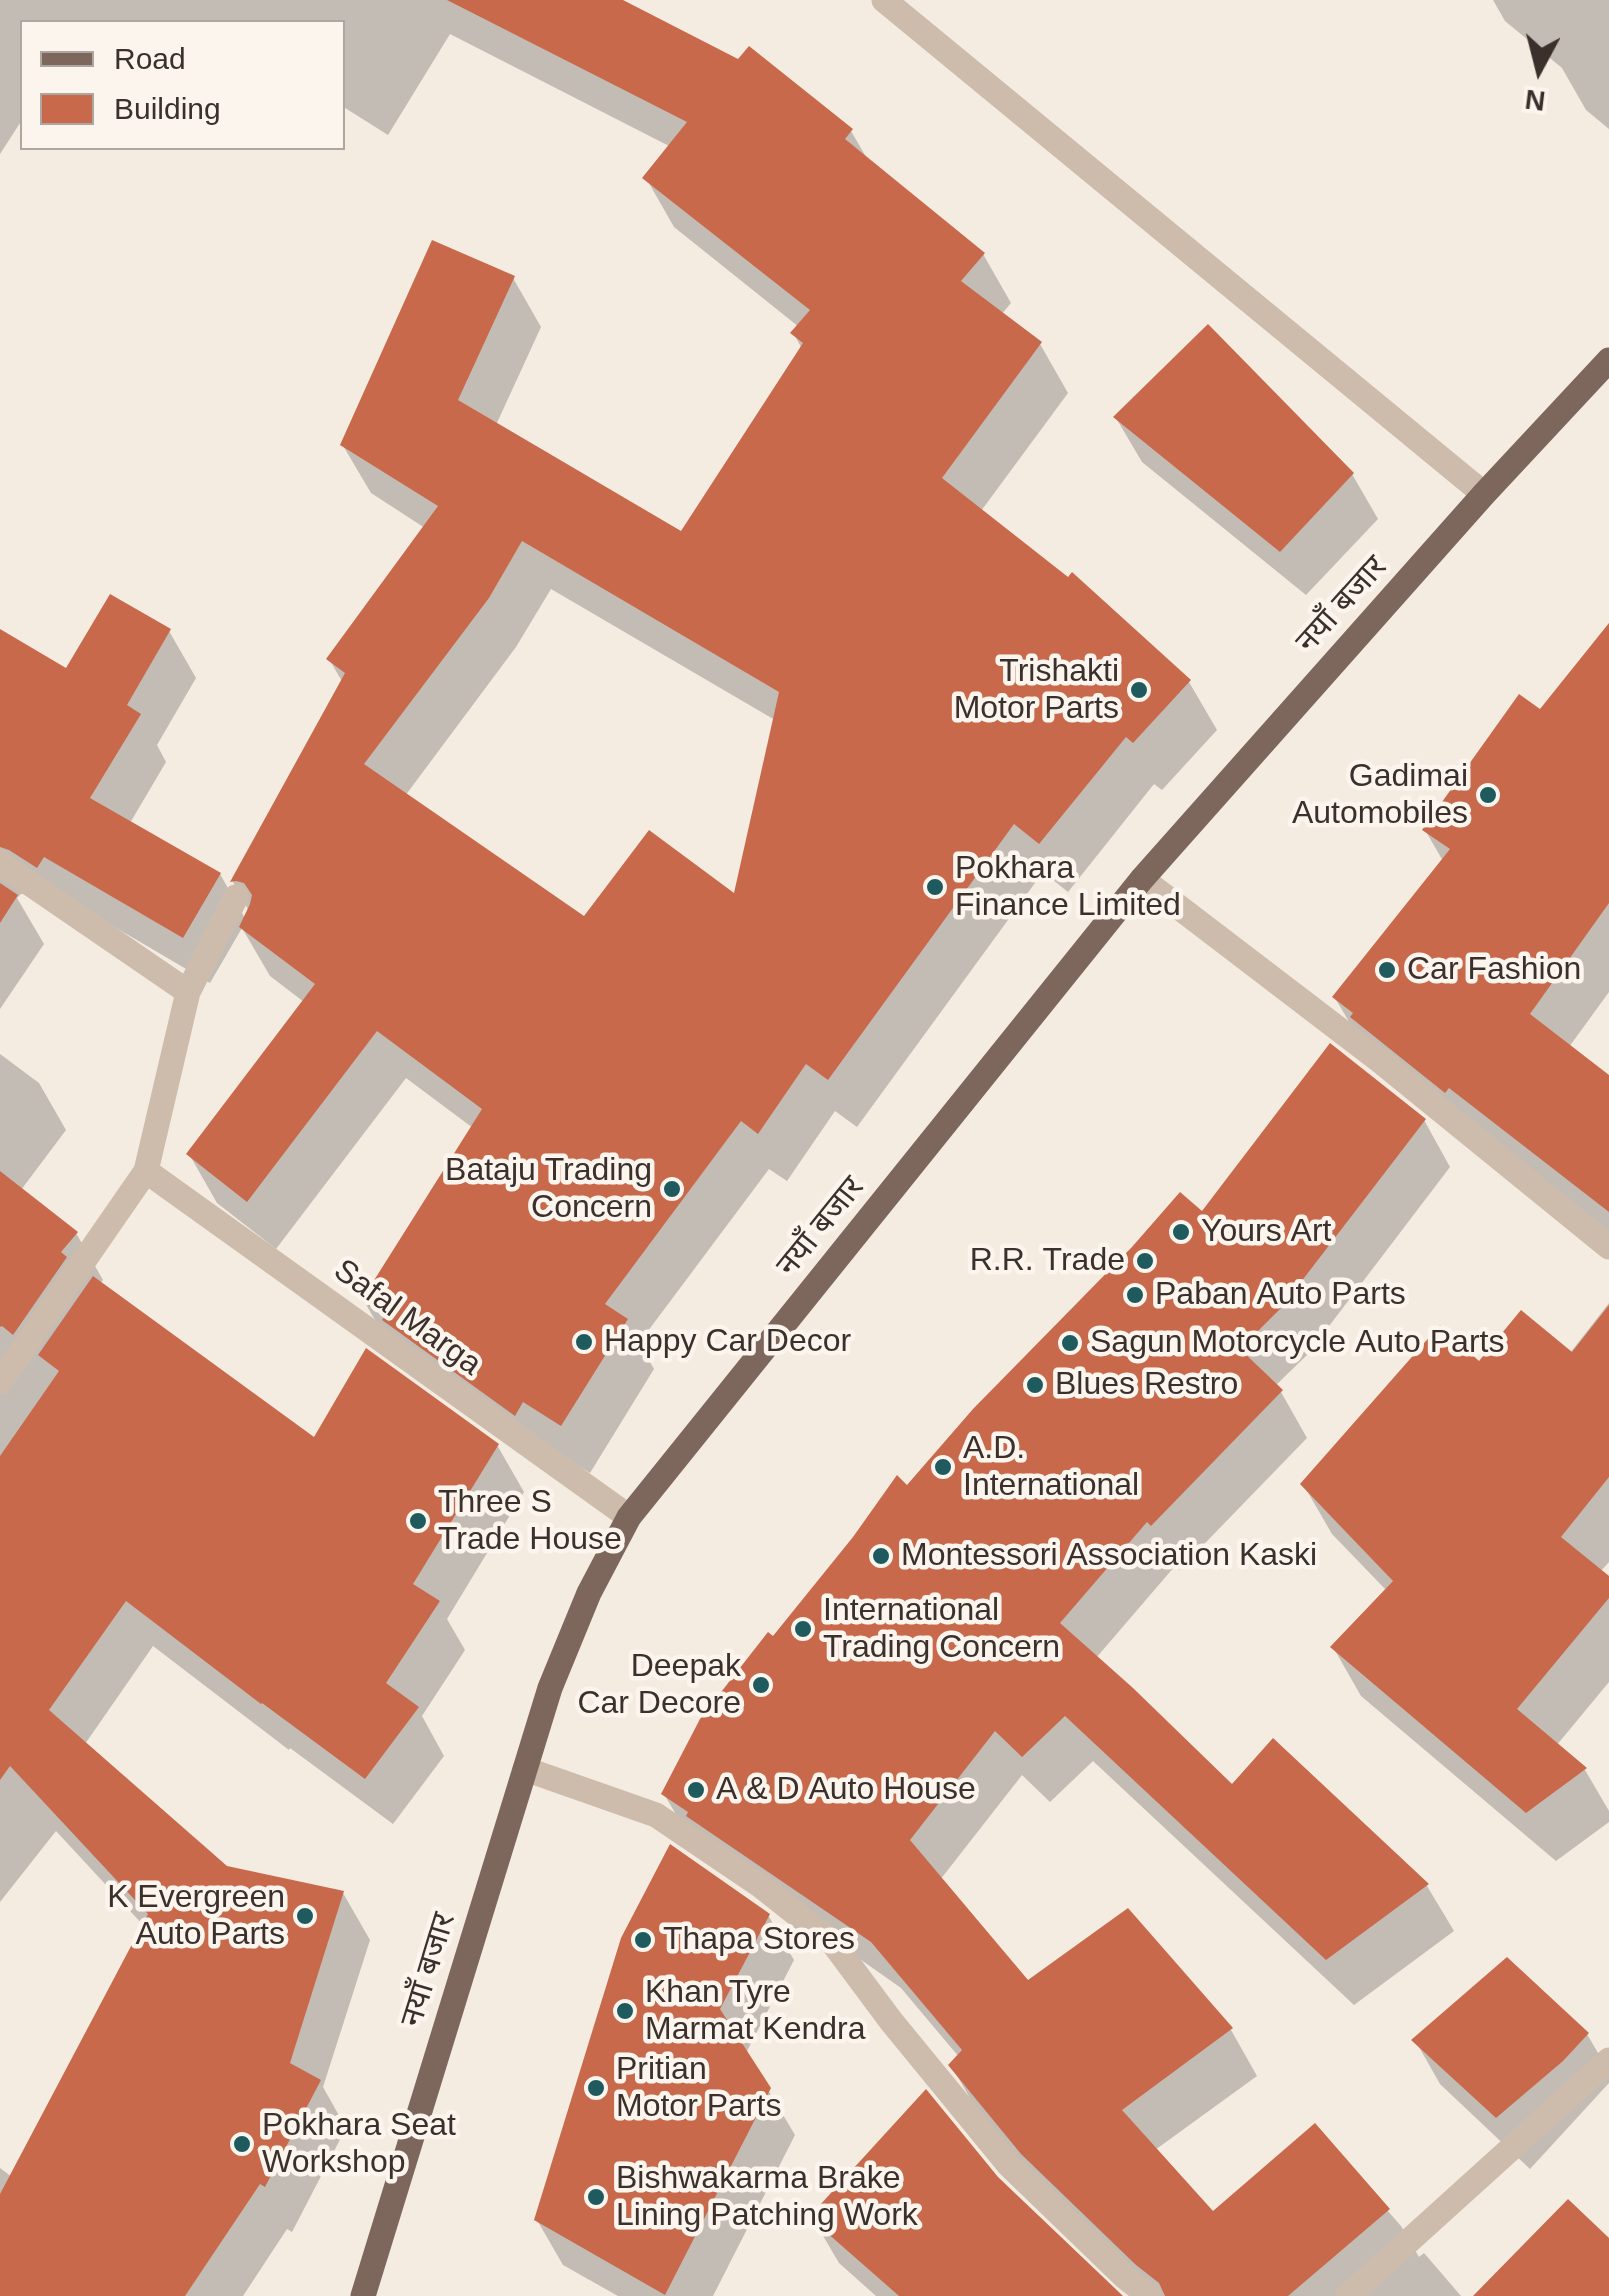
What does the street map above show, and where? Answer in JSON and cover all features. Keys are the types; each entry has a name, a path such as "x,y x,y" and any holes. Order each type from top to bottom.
{"main road":[{"name":"नयाँ बजार","path":"363,2296 550,1688 590,1593 629,1517 1142,879 1484,494 1609,360"}],"street":[{"path":"884,0 1484,494"},
{"path":"0,863 188,992"},
{"path":"1142,879 1380,1060 1609,1247"},
{"path":"0,1382 146,1171 188,992 236,897"},
{"name":"Safal Marga","path":"146,1171 629,1517"},
{"path":"525,1768 656,1815 761,1886 833,1943 890,2021 1010,2166 1149,2296"},
{"path":"1348,2296 1609,2060"}],"building":[{"path":"447,0 623,0 738,59 749,46 853,129 845,139 985,253 961,281 1042,342 942,478 1068,577 1072,572 1191,680 1133,743 1126,737 1039,844 1014,824 828,1080 806,1064 758,1134 741,1121 605,1304 628,1319 561,1426 523,1402 515,1416 361,1301 482,1109 377,1031 247,1202 186,1154 315,984 239,927 252,895 244,883 230,882 345,673 326,659 438,506 340,445 432,240 515,276 458,400 681,531 803,343 790,333 810,310 642,178 687,122","holes":["522,541 779,692 734,893 649,830 584,916 364,764 489,598"]},
{"path":"1208,324 1354,473 1280,552 1113,417"},
{"path":"110,594 171,629 127,705 141,714 90,798 221,873 183,938 44,857 37,868 0,847 0,629 66,668"},
{"path":"1609,623 1609,903 1530,1014 1609,1075 1609,1212 1449,1088 1445,1093 1350,1017 1353,1013 1332,997 1450,849 1422,830 1519,694 1540,709"},
{"path":"0,883 18,895 0,923"},
{"path":"1330,1043 1426,1119 1281,1308 1240,1349 1283,1390 1151,1526 1147,1522 1060,1623 1232,1784 1273,1738 1429,1884 1326,1960 1065,1716 1022,1757 995,1731 910,1840 1028,1980 1128,1908 1233,2028 1122,2110 1213,2211 1315,2123 1390,2209 1288,2296 1165,2296 1159,2283 1021,2154 948,2065 962,2050 871,1942 686,1816 688,1812 661,1794 700,1719 768,1632 773,1636 853,1537 897,1475 907,1485 973,1409 1132,1247 1180,1192 1202,1211"},
{"path":"0,1171 78,1232 61,1252 67,1257 13,1335 0,1327"},
{"path":"93,1276 314,1437 366,1348 499,1444 413,1584 440,1601 386,1683 419,1707 365,1779 126,1601 49,1710 227,1866 344,1891 290,2063 321,2080 265,2187 260,2184 185,2296 0,2296 0,2194 148,1914 10,1766 0,1780 0,1456 59,1371 38,1355"},
{"path":"1609,1305 1609,1477 1561,1537 1609,1576 1609,1598 1517,1709 1587,1768 1526,1813 1330,1647 1393,1581 1300,1484 1440,1325 1479,1361 1521,1310 1572,1352"},
{"path":"670,1844 770,1914 720,2009 771,2088 665,2295 534,2220 621,1938"},
{"path":"1507,1957 1589,2033 1563,2061 1496,2118 1411,2040"},
{"path":"926,2089 998,2177 1123,2296 899,2296 809,2217"},
{"path":"1568,2199 1609,2238 1609,2296 1473,2296"}],"place":[{"name":"Trishakti Motor Parts","path":"1139,690"},
{"name":"Gadimai Automobiles","path":"1488,795"},
{"name":"Pokhara Finance Limited","path":"935,887"},
{"name":"Car Fashion","path":"1387,970"},
{"name":"Bataju Trading Concern","path":"672,1189"},
{"name":"Yours Art","path":"1181,1232"},
{"name":"R.R. Trade","path":"1145,1261"},
{"name":"Paban Auto Parts","path":"1135,1295"},
{"name":"Happy Car Decor","path":"584,1342"},
{"name":"Sagun Motorcycle Auto Parts","path":"1070,1343"},
{"name":"Blues Restro","path":"1035,1385"},
{"name":"A.D. International","path":"943,1467"},
{"name":"Three S Trade House","path":"418,1521"},
{"name":"Montessori Association Kaski","path":"881,1556"},
{"name":"International Trading Concern","path":"803,1629"},
{"name":"Deepak Car Decore","path":"761,1685"},
{"name":"A & D Auto House","path":"696,1790"},
{"name":"K Evergreen Auto Parts","path":"305,1916"},
{"name":"Thapa Stores","path":"643,1940"},
{"name":"Khan Tyre Marmat Kendra","path":"625,2011"},
{"name":"Pritian Motor Parts","path":"596,2088"},
{"name":"Pokhara Seat Workshop","path":"242,2144"},
{"name":"Bishwakarma Brake Lining Patching Work","path":"596,2197"}]}
